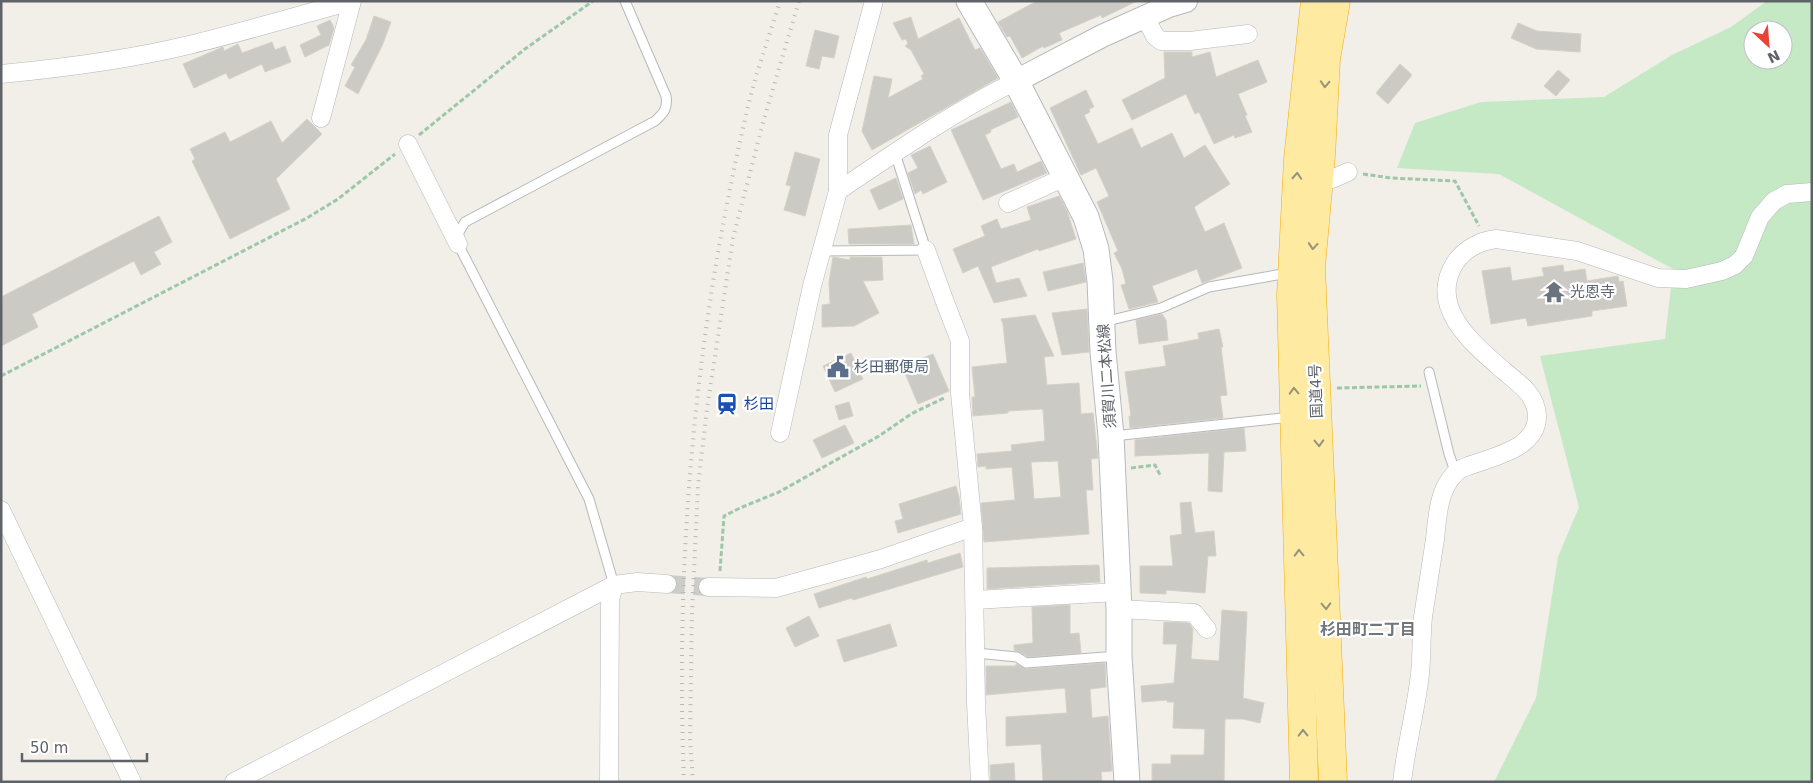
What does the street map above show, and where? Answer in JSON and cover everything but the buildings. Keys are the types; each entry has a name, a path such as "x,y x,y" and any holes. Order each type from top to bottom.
{"highway":[{"name":"国道4号","path":"1304,782 1291,295 1298,159 1315,1"},
{"name":"国道4号","path":"1333,782 1311,267 1319,178 1326,59 1336,1"}],"main road":[{"name":"須賀川二本松線","path":"969,1 1016,81 1066,177 1086,217 1096,249 1111,436 1119,601 1119,656 1127,782"}],"street":[{"path":"1,74 116,60 188,45 351,1 321,118"},
{"path":"780,434 796,357 838,192 838,136 874,1"},
{"path":"838,192 894,153 978,100 1145,17 1169,6 1186,1"},
{"path":"1145,17 1155,36 1161,41 1190,41 1248,34"},
{"path":"408,144 458,244"},
{"path":"1319,178 1332,179 1348,172"},
{"path":"1008,203 1066,177"},
{"path":"1402,782 1420,675 1423,619 1439,507 1446,486 1460,470 1501,455 1521,445 1533,431 1536,421 1535,404 1525,388 1504,371 1457,324 1448,306 1447,291 1450,271 1458,259 1471,247 1486,240 1496,239 1577,251 1658,278 1686,279 1722,271 1735,265 1744,256 1760,217 1774,201 1787,194 1812,192"},
{"path":"926,250 960,341 960,393 973,528 980,782"},
{"path":"1,510 132,782"},
{"path":"713,587 776,588 881,559 973,528"},
{"path":"234,782 614,585 638,582 667,584"},
{"path":"609,782 610,600 614,585"},
{"path":"974,600 1119,601 1194,612 1207,630"}],"lane":[{"path":"614,585 589,498 458,244 458,232 465,222 655,121 664,112 667,104 666,96 625,1"},
{"path":"822,251 926,250 894,153"},
{"path":"1103,322 1161,308 1209,288 1292,272"},
{"path":"1429,372 1449,454 1456,474"},
{"path":"1111,436 1295,417"},
{"path":"976,653 1016,656 1026,663 1119,656"}],"path":[{"path":"1,376 307,218 338,199 525,49 593,1"},
{"path":"1348,172 1392,178 1455,181 1486,240"},
{"path":"1316,388 1432,386"},
{"path":"713,587 724,516 779,492 880,436 911,414 939,399 960,393"},
{"path":"1112,470 1155,465 1161,476"}],"green space":[{"path":"1767,1 1812,1 1812,782 1494,782 1536,698 1558,557 1579,507 1540,356 1665,339 1673,269 1499,174 1397,168 1415,123 1481,102 1604,97 1672,55 1731,27"}],"tunnel":[{"path":"667,584 708,587"}],"railway":[{"path":"684,782 682,698 686,529 702,360 729,193 750,97 780,1"},
{"path":"693,782 690,739 692,613 698,486 707,409 733,238 764,119 799,1"}],"place":[{"name":"光恩寺","path":"1554,292"},
{"name":"杉田郵便局","path":"838,367"},
{"name":"杉田","path":"727,404"}],"district":[{"name":"杉田町二丁目","path":"1368,629"}]}
